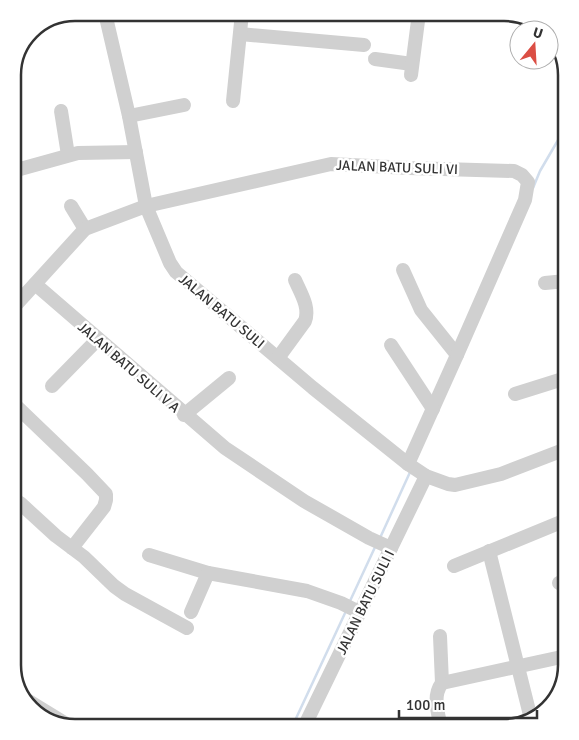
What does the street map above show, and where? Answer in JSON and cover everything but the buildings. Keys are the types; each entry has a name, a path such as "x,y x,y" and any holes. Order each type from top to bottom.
{"street":[{"name":"JALAN BATU SULI","path":"107,21 129,116 146,206 170,263 176,272 313,388 409,465 425,475"},
{"path":"233,101 241,21"},
{"path":"375,59 411,69 417,21"},
{"path":"240,34 364,45"},
{"path":"129,116 184,106"},
{"path":"61,111 68,155"},
{"path":"21,170 68,155 136,152"},
{"name":"JALAN BATU SULI VI","path":"85,229 146,206 331,164 514,171 522,175 528,182 525,200 457,355"},
{"path":"21,299 85,229 71,206"},
{"path":"403,270 421,310 457,355 409,465"},
{"path":"278,358 308,315 295,280"},
{"path":"545,284 558,282"},
{"name":"JALAN BATU SULI V A","path":"35,284 184,415 225,448 297,496 381,543"},
{"path":"52,386 98,340"},
{"path":"391,345 433,409"},
{"path":"184,415 229,378"},
{"path":"515,394 558,381"},
{"path":"21,411 106,494 104,507 72,548"},
{"path":"425,475 455,485 501,474 558,452"},
{"name":"JALAN BATU SULI I","path":"307,719 351,607 381,543 425,475"},
{"path":"21,504 56,536 84,557 114,586 187,628"},
{"path":"454,566 558,523"},
{"path":"489,551 529,712"},
{"path":"149,555 208,574 307,591 351,607"},
{"path":"191,612 208,574"},
{"path":"439,719 437,693 444,682 440,636"},
{"path":"444,682 558,658"}],"waterway":[{"path":"533,188 540,171 558,140"},
{"path":"380,538 411,470"},
{"path":"350,601 376,545"},
{"path":"296,719 346,611"}]}
